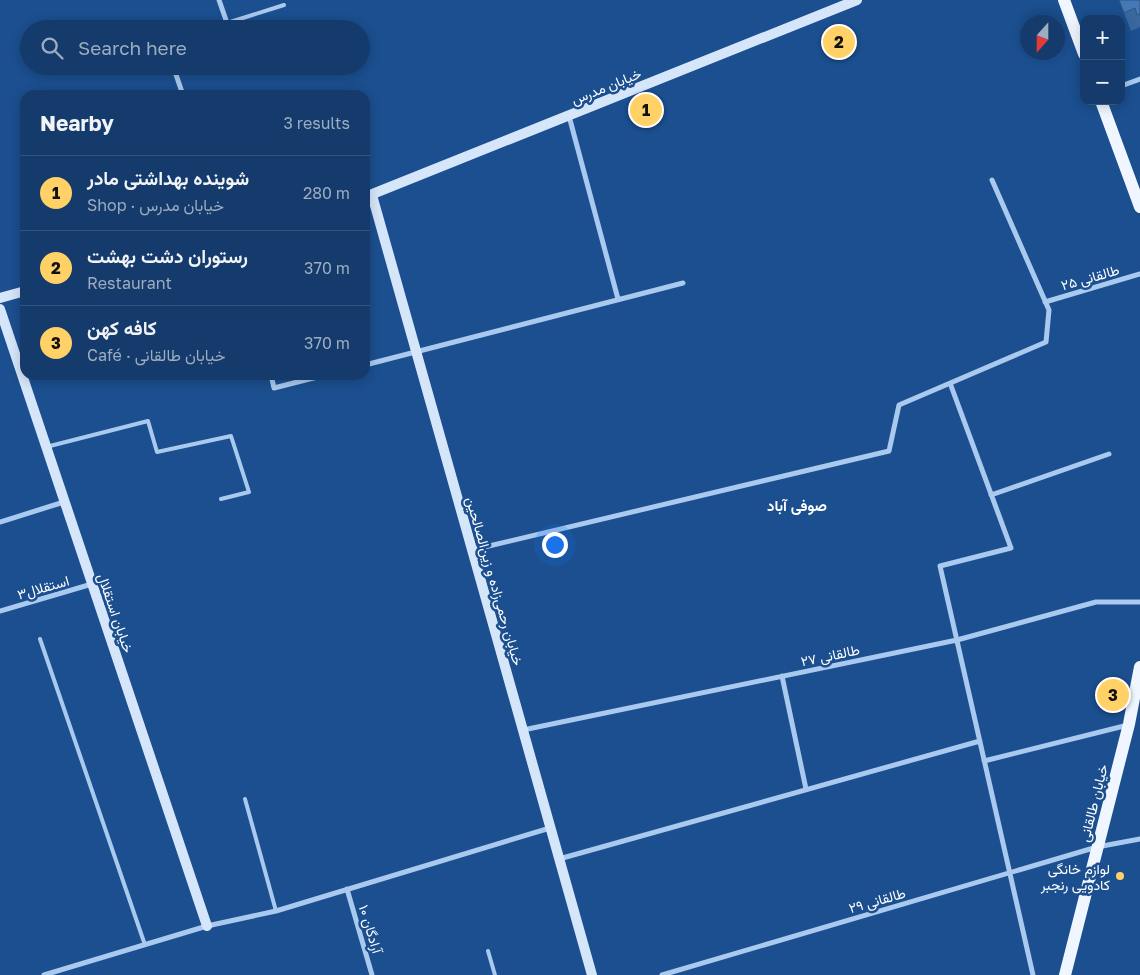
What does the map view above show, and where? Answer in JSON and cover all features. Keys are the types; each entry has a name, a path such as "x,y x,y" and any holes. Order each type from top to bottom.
{"main road":[{"path":"1064,0 1080,43"},
{"path":"1102,105 1140,207"},
{"name":"خیابان طالقانی","path":"1065,975 1129,724 1140,667"}],"street":[{"path":"219,0 226,20"},
{"name":"خیابان مدرس","path":"370,195 857,0"},
{"path":"176,75 181,90"},
{"path":"1125,85 1140,79"},
{"path":"569,116 618,299"},
{"path":"472,550 888,451 899,405 1046,342 1049,310 992,180"},
{"name":"خیابان رحمی‌زاده و زین‌الصالحین","path":"370,202 416,352 592,975"},
{"name":"طالقانی ۲۵","path":"1046,302 1140,274"},
{"path":"370,364 683,283"},
{"path":"0,298 20,292"},
{"name":"خیابان استقلال","path":"0,309 20,369"},
{"name":"خیابان استقلال","path":"24,380 207,926"},
{"path":"272,380 274,388 305,380"},
{"path":"950,383 1011,548 940,566 1033,975"},
{"path":"991,495 1109,454"},
{"path":"0,522 65,502"},
{"name":"استقلال۳","path":"0,611 92,584"},
{"name":"طالقانی ۲۷","path":"523,730 957,640 1096,602 1140,602"},
{"path":"782,676 806,789"},
{"path":"984,761 1129,724"},
{"path":"559,859 980,741"},
{"path":"44,975 57,973 207,926 276,911 551,828"},
{"name":"طالقانی ۲۹","path":"662,975 1098,847 1140,839"},
{"name":"آرادگان ۱۰","path":"347,889 372,975"}],"lane":[{"path":"236,20 284,5"},
{"path":"46,447 148,421 157,452 230,436 249,492 221,499"},
{"path":"40,639 145,945"},
{"path":"245,799 276,911"},
{"path":"488,951 495,975"}],"building":[{"path":"1119,0 1140,0 1140,14 1137,15 1135,8 1124,13"}],"place":[{"name":"رستوران دشت بهشت","path":"839,42"},
{"name":"شوینده بهداشتی مادر","path":"646,110"},
{"name":"کافه کهن","path":"1113,695"},
{"name":"لوازم خانگی کادویی رنجبر","path":"1120,876"}],"district":[{"name":"صوفی آباد","path":"797,505"}]}
